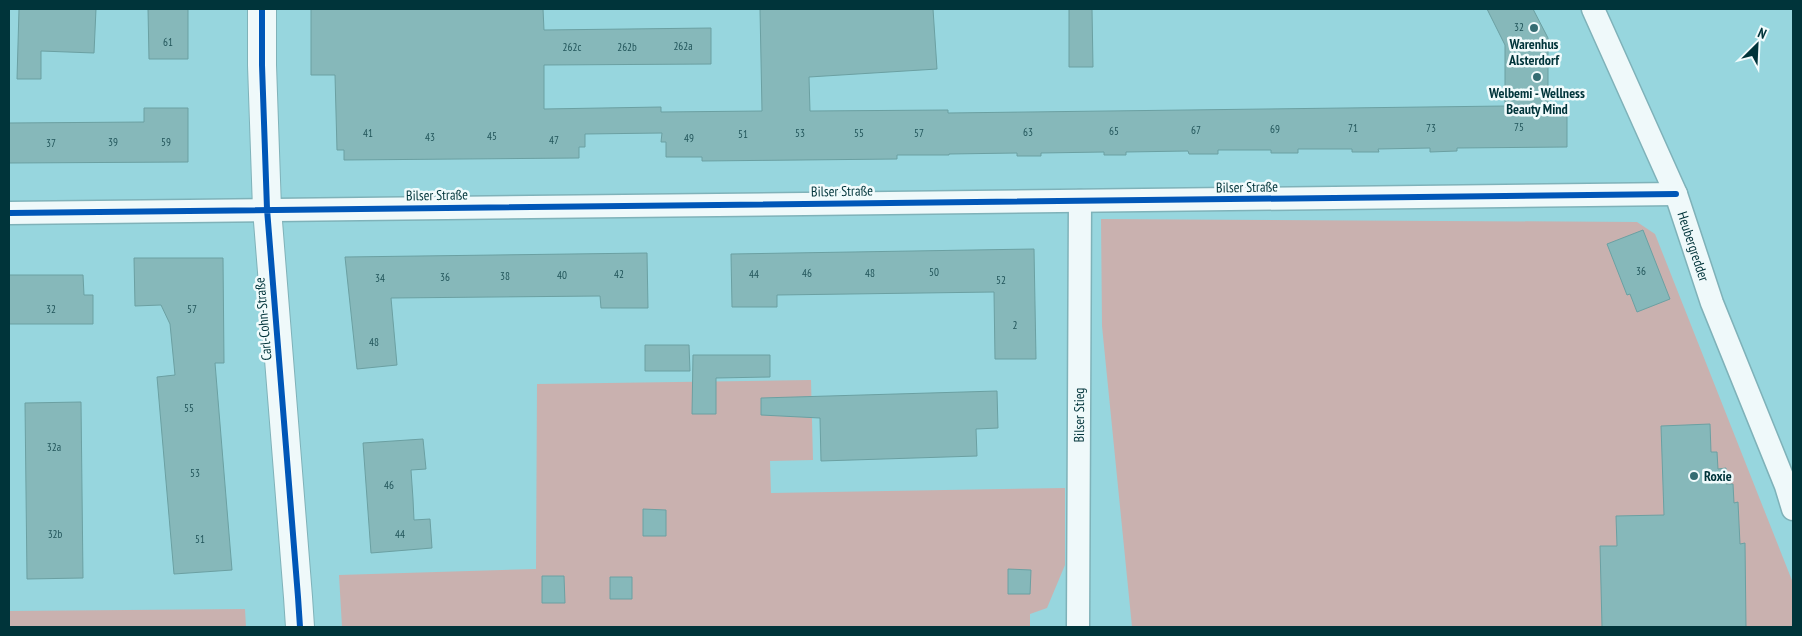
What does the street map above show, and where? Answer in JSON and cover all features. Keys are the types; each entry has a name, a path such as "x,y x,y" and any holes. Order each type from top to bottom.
{"street":[{"name":"Carl-Cohn-Straße","path":"262,9 266,209 300,627"},
{"name":"Heubergredder","path":"1593,9 1676,194 1712,303 1790,488 1793,509"},
{"name":"Bilser Straße","path":"9,213 1676,194"},
{"name":"Bilser Stieg","path":"1078,627 1080,201"}],"shaded area":[{"path":"1101,219 1637,222 1655,234 1793,583 1793,627 1132,627 1102,326"},
{"path":"811,380 813,460 770,461 771,493 1065,488 1065,565 1047,608 1030,614 1030,627 342,627 339,575 536,569 537,384"},
{"path":"245,609 246,627 9,627 9,611"}],"building":[{"path":"19,9 96,9 94,53 41,51 41,79 17,79"},
{"path":"148,9 188,9 188,59 149,59"},
{"path":"311,9 543,9 544,30 711,28 711,64 544,65 544,109 661,107 661,112 762,111 760,9 933,9 937,69 809,77 810,111 948,110 948,113 1505,106 1505,45 1487,9 1533,9 1548,38 1548,106 1567,106 1567,147 1457,148 1457,151 1430,152 1430,148 1378,149 1379,152 1352,152 1352,149 1298,149 1298,153 1271,153 1271,150 1218,150 1218,154 1189,154 1188,151 1126,152 1126,155 1104,155 1104,152 1041,153 1041,156 1017,156 1017,153 949,154 897,155 897,159 702,161 702,157 666,157 666,142 661,142 662,133 585,134 585,147 579,147 579,158 344,160 344,150 337,150 335,75 311,75"},
{"path":"1069,9 1092,9 1093,67 1069,67"},
{"path":"144,108 188,108 188,162 9,163 9,123 144,122"},
{"path":"1643,230 1670,299 1637,312 1630,294 1627,295 1607,244"},
{"path":"1034,249 1036,359 995,359 994,292 777,295 777,307 732,307 731,254"},
{"path":"647,253 648,308 601,308 600,296 391,298 397,365 357,369 345,257"},
{"path":"134,258 223,258 224,363 215,363 232,570 174,574 157,377 175,375 170,324 161,305 135,306"},
{"path":"9,275 83,275 84,295 93,295 93,324 9,324"},
{"path":"645,345 689,345 690,371 645,371"},
{"path":"693,355 770,355 770,377 716,378 716,414 692,414"},
{"path":"997,391 998,428 976,429 977,456 821,461 820,418 761,415 761,398"},
{"path":"81,402 83,578 27,579 25,403"},
{"path":"1710,424 1711,452 1717,452 1718,469 1726,468 1726,484 1733,484 1734,503 1738,502 1740,544 1745,543 1746,627 1602,627 1600,546 1617,546 1616,516 1664,515 1661,426"},
{"path":"423,439 426,469 411,470 414,520 430,519 432,548 371,553 363,443"},
{"path":"643,509 666,510 666,536 643,536"},
{"path":"1008,569 1031,570 1030,594 1008,594"},
{"path":"542,576 564,576 565,603 542,603"},
{"path":"610,577 632,577 632,599 610,599"}],"cycle path":[{"path":"262,9 267,209 300,627"},
{"path":"9,213 1676,194"}],"place":[{"name":"Warenhus Alsterdorf","path":"1534,28"},
{"name":"Welbemi - Wellness Beauty Mind","path":"1537,77"},
{"name":"Roxie","path":"1694,476"}]}
